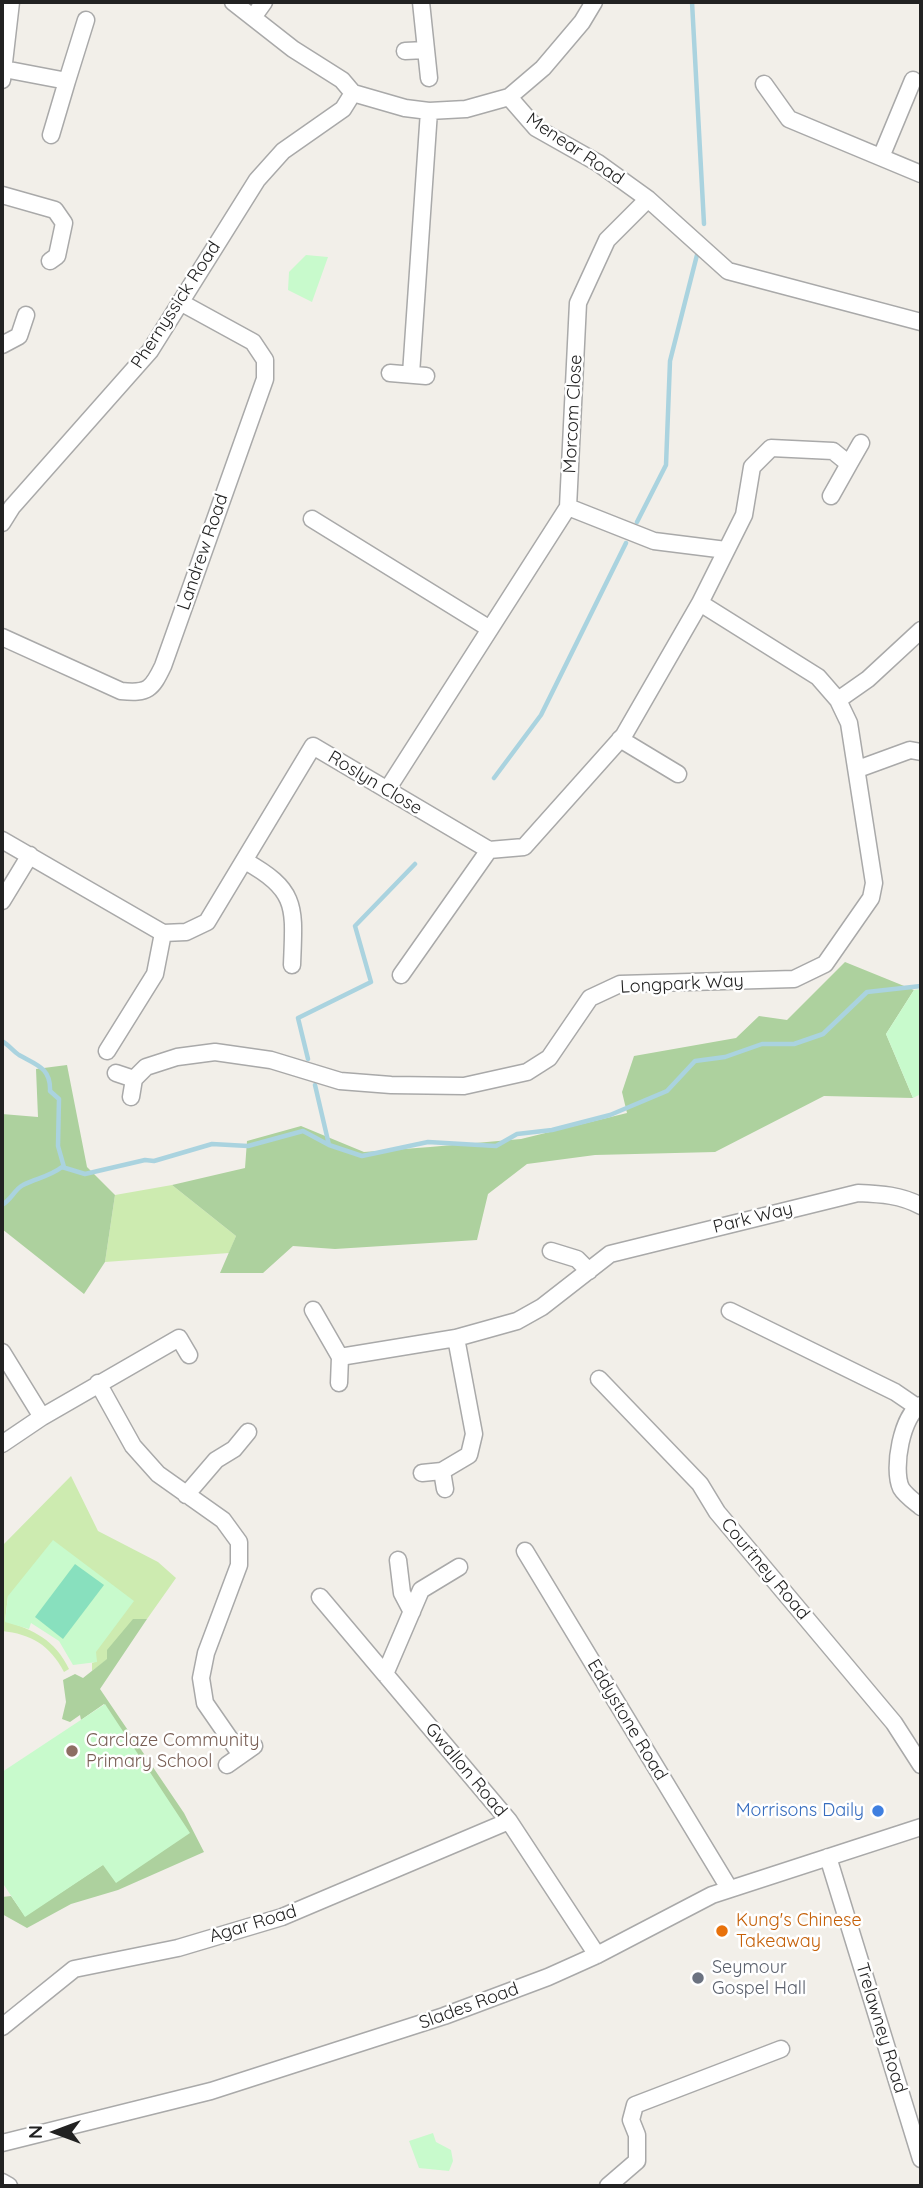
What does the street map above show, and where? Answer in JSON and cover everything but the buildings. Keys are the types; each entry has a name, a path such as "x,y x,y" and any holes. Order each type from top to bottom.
{"street":[{"path":"11,2 3,74 68,81"},
{"path":"233,2 293,49 342,80 353,93 405,108 429,111 466,109 509,97 543,68 582,22 594,2"},
{"path":"254,16 264,2"},
{"path":"421,2 429,78"},
{"path":"51,135 86,20"},
{"path":"405,51 426,50"},
{"path":"881,157 914,80"},
{"path":"765,83 789,119 921,174"},
{"name":"Phernyssick Road","path":"2,523 7,504 150,351 257,180 283,151 343,109 353,93"},
{"name":"Menear Road","path":"509,97 536,128 598,163 648,199 727,271 921,322"},
{"path":"390,373 418,375 429,111"},
{"path":"2,195 55,210 64,223 57,256 50,261"},
{"name":"Morcom Close","path":"387,790 568,507 578,303 607,240 648,199"},
{"name":"Landrew Road","path":"2,637 121,691 140,693 154,685 265,379 265,360 253,342 180,302"},
{"path":"2,345 19,336 26,315"},
{"path":"831,496 862,443"},
{"path":"401,975 489,850 524,847 620,739 700,603 744,515 752,467 771,448 832,450 849,464"},
{"path":"568,507 654,541 726,550"},
{"path":"312,519 490,629"},
{"path":"700,603 818,677 838,700 868,678 921,630"},
{"name":"Longpark Way","path":"134,1079 146,1068 177,1057 215,1052 271,1059 340,1080 391,1086 464,1086 527,1072 549,1058 590,998 620,984 794,979 825,964 871,898 874,869 849,723 838,700"},
{"path":"620,739 678,774"},
{"name":"Roslyn Close","path":"163,933 186,932 208,922 313,746 489,850"},
{"path":"858,769 910,750 921,752"},
{"path":"2,840 163,933 155,974 107,1051"},
{"path":"2,901 30,855"},
{"path":"245,861 284,889 292,908 292,965"},
{"path":"275,944 293,944"},
{"path":"116,1073 134,1079 131,1097"},
{"name":"Park Way","path":"340,1357 456,1338 517,1321 542,1307 610,1254 858,1193 886,1194 921,1206"},
{"path":"551,1251 577,1259 589,1271"},
{"path":"313,1310 340,1357 340,1383"},
{"path":"730,1311 919,1406 908,1419 898,1455 897,1474 902,1490 921,1507"},
{"path":"2,1444 98,1383 179,1338 189,1355"},
{"path":"422,1473 442,1471 470,1455 474,1434 456,1338"},
{"path":"2,1352 42,1417"},
{"name":"Courtney Road","path":"599,1379 700,1484 717,1512 894,1723 921,1765"},
{"path":"98,1383 133,1446 158,1474 223,1520 239,1542 239,1565 206,1653 201,1678 205,1703 241,1756"},
{"path":"186,1495 216,1460 234,1449 248,1432"},
{"path":"442,1471 445,1489"},
{"name":"Eddystone Road","path":"525,1551 729,1888"},
{"path":"398,1560 402,1593 412,1612"},
{"path":"385,1674 421,1590 458,1567"},
{"name":"Gwallon Road","path":"320,1597 509,1821 597,1955"},
{"name":"Agar Road","path":"2,2027 74,1969 178,1948 282,1917 509,1821"},
{"name":"Slades Road","path":"2,2143 211,2091 444,2016 548,1977 597,1955 729,1888 921,1827"},
{"name":"Trelawney Road","path":"828,1857 921,2159"},
{"path":"608,2186 637,2161 637,2135 631,2120 635,2105 780,2049"},
{"path":"2,2182 9,2186"}],"green space":[{"path":"306,255 328,257 312,302 288,290 289,272"},
{"path":"845,962 914,990 886,1034 913,1098 824,1096 715,1152 595,1155 527,1164 488,1194 477,1240 335,1249 293,1246 263,1273 220,1273 236,1236 172,1185 245,1168 247,1141 301,1126 364,1152 521,1139 627,1113 622,1092 634,1056 736,1038 759,1016 787,1020"},
{"path":"921,989 921,1094 913,1098 886,1034 914,990"},
{"path":"67,1065 87,1167 115,1195 105,1262 84,1294 2,1229 2,1114 38,1117 36,1069"},
{"path":"172,1185 236,1236 229,1253 105,1262 115,1195"},
{"path":"71,1476 98,1531 158,1562 176,1578 147,1619 136,1621 108,1659 92,1671 92,1663 97,1661 8,1596 5,1621 25,1628 50,1643 69,1669 64,1672 39,1642 2,1631 2,1546"},
{"path":"53,1540 134,1601 96,1652 97,1662 73,1665 59,1641 31,1623 29,1629 5,1622 8,1596"},
{"path":"75,1564 104,1585 63,1639 35,1617"},
{"path":"133,1619 147,1619 100,1689 184,1813 204,1852 118,1890 71,1904 27,1928 2,1914 2,1897 11,1896 25,1916 104,1864 116,1882 104,1704 81,1720 80,1715 70,1722 62,1719 66,1702 63,1680 75,1674 83,1678 107,1659 107,1650"},
{"path":"105,1704 190,1833 116,1883 103,1865 25,1917 2,1882 2,1772"},
{"path":"433,2133 436,2142 451,2150 453,2161 449,2171 419,2168 409,2141"}],"waterway":[{"path":"692,2 704,224"},
{"path":"637,522 666,465 670,361 698,251"},
{"path":"494,778 541,715 626,543"},
{"path":"308,1059 298,1018 371,982 355,926 415,864"},
{"path":"2,1205 23,1185 62,1167 85,1174 145,1160 154,1161 212,1144 248,1146 303,1131 329,1145 362,1156 428,1142 496,1146 517,1134 552,1130 610,1115 667,1091 695,1061 725,1057 762,1044 794,1044 823,1034 867,992 921,986"},
{"path":"2,1041 42,1068 48,1077 50,1091 59,1099 58,1146 64,1167"},
{"path":"315,1085 329,1145"}],"place":[{"name":"Carclaze Community Primary School","path":"72,1751"},
{"name":"Morrisons Daily","path":"878,1811"},
{"name":"Kung's Chinese Takeaway","path":"722,1931"},
{"name":"Seymour Gospel Hall","path":"698,1978"}]}
